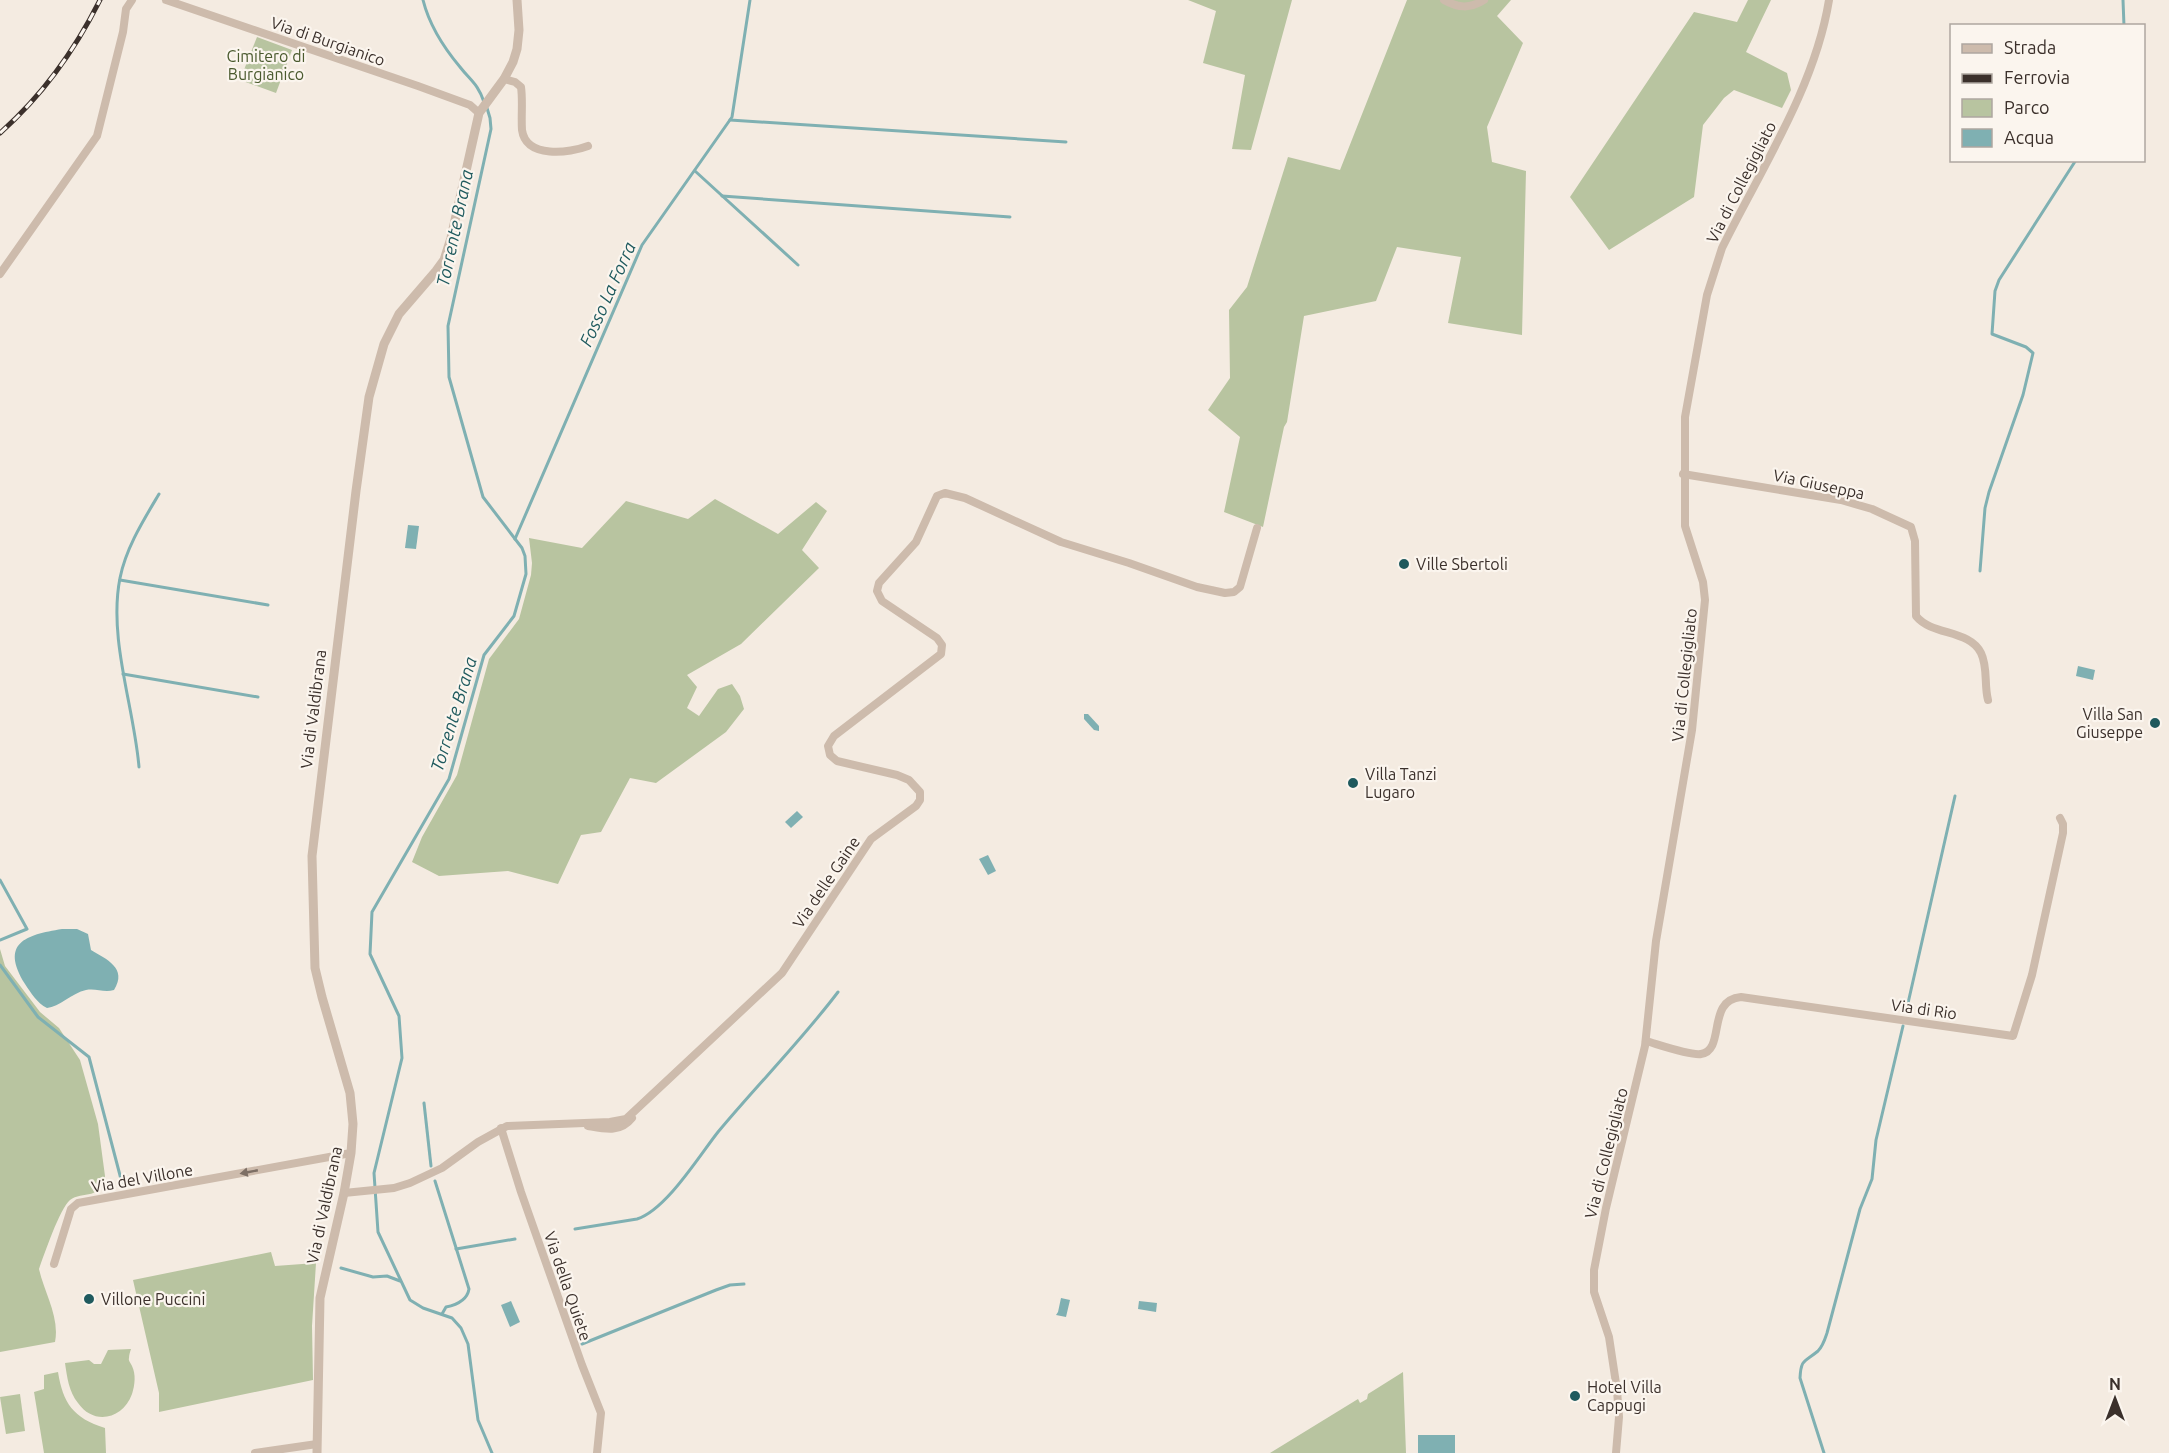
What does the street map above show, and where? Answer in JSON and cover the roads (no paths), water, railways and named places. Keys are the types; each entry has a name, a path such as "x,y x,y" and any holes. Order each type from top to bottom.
{"street":[{"path":"0,274 97,136 123,32 126,9 132,0"},
{"name":"Via di Burgianico","path":"166,0 418,86 481,111"},
{"name":"Via di Valdibrana","path":"317,1449 320,1298 344,1193 353,1124 352,1102 315,968 312,856 356,491 369,397 384,344 399,314 444,260 481,111 504,80 517,49 519,30 517,0"},
{"path":"1444,0 1453,5 1466,7 1484,0"},
{"name":"Via di Collegigliato","path":"1616,1453 1619,1417 1617,1390 1609,1337 1597,1303 1593,1283 1594,1261 1646,1041 1656,941 1692,730 1706,608 1703,582 1685,526 1683,474 1685,417 1714,270 1722,248 1793,108 1815,59 1829,0"},
{"path":"504,80 515,82 521,87 522,132 526,141 545,151 588,146"},
{"name":"Via Giuseppa","path":"1683,474 1841,500 1872,510 1911,527 1915,541 1916,616 1927,626 1962,638 1977,648 1983,660 1988,700"},
{"name":"Via delle Gaine","path":"344,1193 404,1185 429,1174 501,1128 517,1125 575,1123 615,1129 629,1122 637,1109 782,972 871,839 885,826 916,806 920,800 919,789 903,777 882,770 837,761 831,757 828,750 829,742 834,736 937,659 942,652 942,645 937,638 879,597 877,589 916,542 934,500 940,494 953,494 965,498 1061,542 1197,587 1219,592 1233,592 1242,583 1257,528"},
{"name":"Via di Rio","path":"1646,1041 1696,1054 1705,1053 1712,1047 1722,1007 1729,1000 1741,997 2013,1036 2032,975 2063,833 2064,824 2060,818"},
{"name":"Via della Quiete","path":"501,1128 521,1192 601,1413 595,1452"},
{"name":"Via del Villone","path":"54,1264 71,1209 78,1203 351,1153"},
{"path":"255,1453 317,1449"}],"water":[{"path":"408,525 419,526 416,549 405,548"},
{"path":"2078,666 2095,670 2093,680 2076,676"},
{"path":"1084,714 1088,714 1099,726 1099,731 1094,730 1084,719"},
{"path":"797,811 803,817 791,828 785,822"},
{"path":"988,855 996,871 988,875 979,859"},
{"path":"62,929 77,929 88,934 91,950 113,965 117,970 118,982 114,990 86,990 47,1008 37,1001 25,984 15,959 16,950 27,938"},
{"path":"1061,1298 1070,1300 1066,1317 1056,1315"},
{"path":"511,1301 520,1322 510,1327 501,1305"},
{"path":"1139,1301 1157,1303 1156,1312 1138,1309"},
{"path":"1418,1435 1455,1435 1455,1453 1418,1453"}],"waterway":[{"name":"Torrente Brana","path":"423,0 429,18 443,44 477,87 484,102"},
{"name":"Fosso La Forra","path":"515,539 642,245 732,117 750,0"},
{"path":"2123,0 2124,24"},
{"name":"Torrente Brana","path":"487,108 491,129 448,326 449,377 483,497 522,548 526,574 514,616 484,655 449,779 372,912 370,954 399,1016 402,1058 374,1173 378,1232 410,1300 423,1308 452,1318 461,1328 468,1344 478,1420 492,1453"},
{"path":"730,120 1066,142"},
{"path":"1980,571 1985,508 2023,395 2033,353 2026,347 1992,334 1995,291 1999,280 2075,162"},
{"path":"695,171 798,265"},
{"path":"722,196 1010,217"},
{"path":"139,767 119,648 117,601 126,556 159,494"},
{"path":"120,580 268,605"},
{"path":"123,674 258,697"},
{"path":"1906,1012 1955,796"},
{"path":"0,880 27,929 0,940"},
{"path":"0,965 38,1017 89,1057 122,1183"},
{"path":"575,1229 637,1219 659,1205 838,992"},
{"path":"1824,1453 1800,1378 1801,1367 1804,1361 1818,1351 1827,1333 1860,1209 1872,1179 1876,1140 1903,1026"},
{"path":"424,1103 431,1166"},
{"path":"435,1181 469,1289 463,1299 457,1304 446,1307 442,1314"},
{"path":"456,1249 515,1239"},
{"path":"341,1268 373,1277 387,1276 400,1281"},
{"path":"582,1344 716,1290 730,1285 744,1284"}],"railway":[{"path":"0,133 44,88 80,37 100,0"}],"place":[{"name":"Ville Sbertoli","path":"1404,564"},
{"name":"Villa San Giuseppe","path":"2155,723"},
{"name":"Villa Tanzi Lugaro","path":"1353,783"},
{"name":"Villone Puccini","path":"89,1299"},
{"name":"Hotel Villa Cappugi","path":"1575,1396"}],"park label":[{"name":"Cimitero di Burgianico","path":"266,65"}]}
